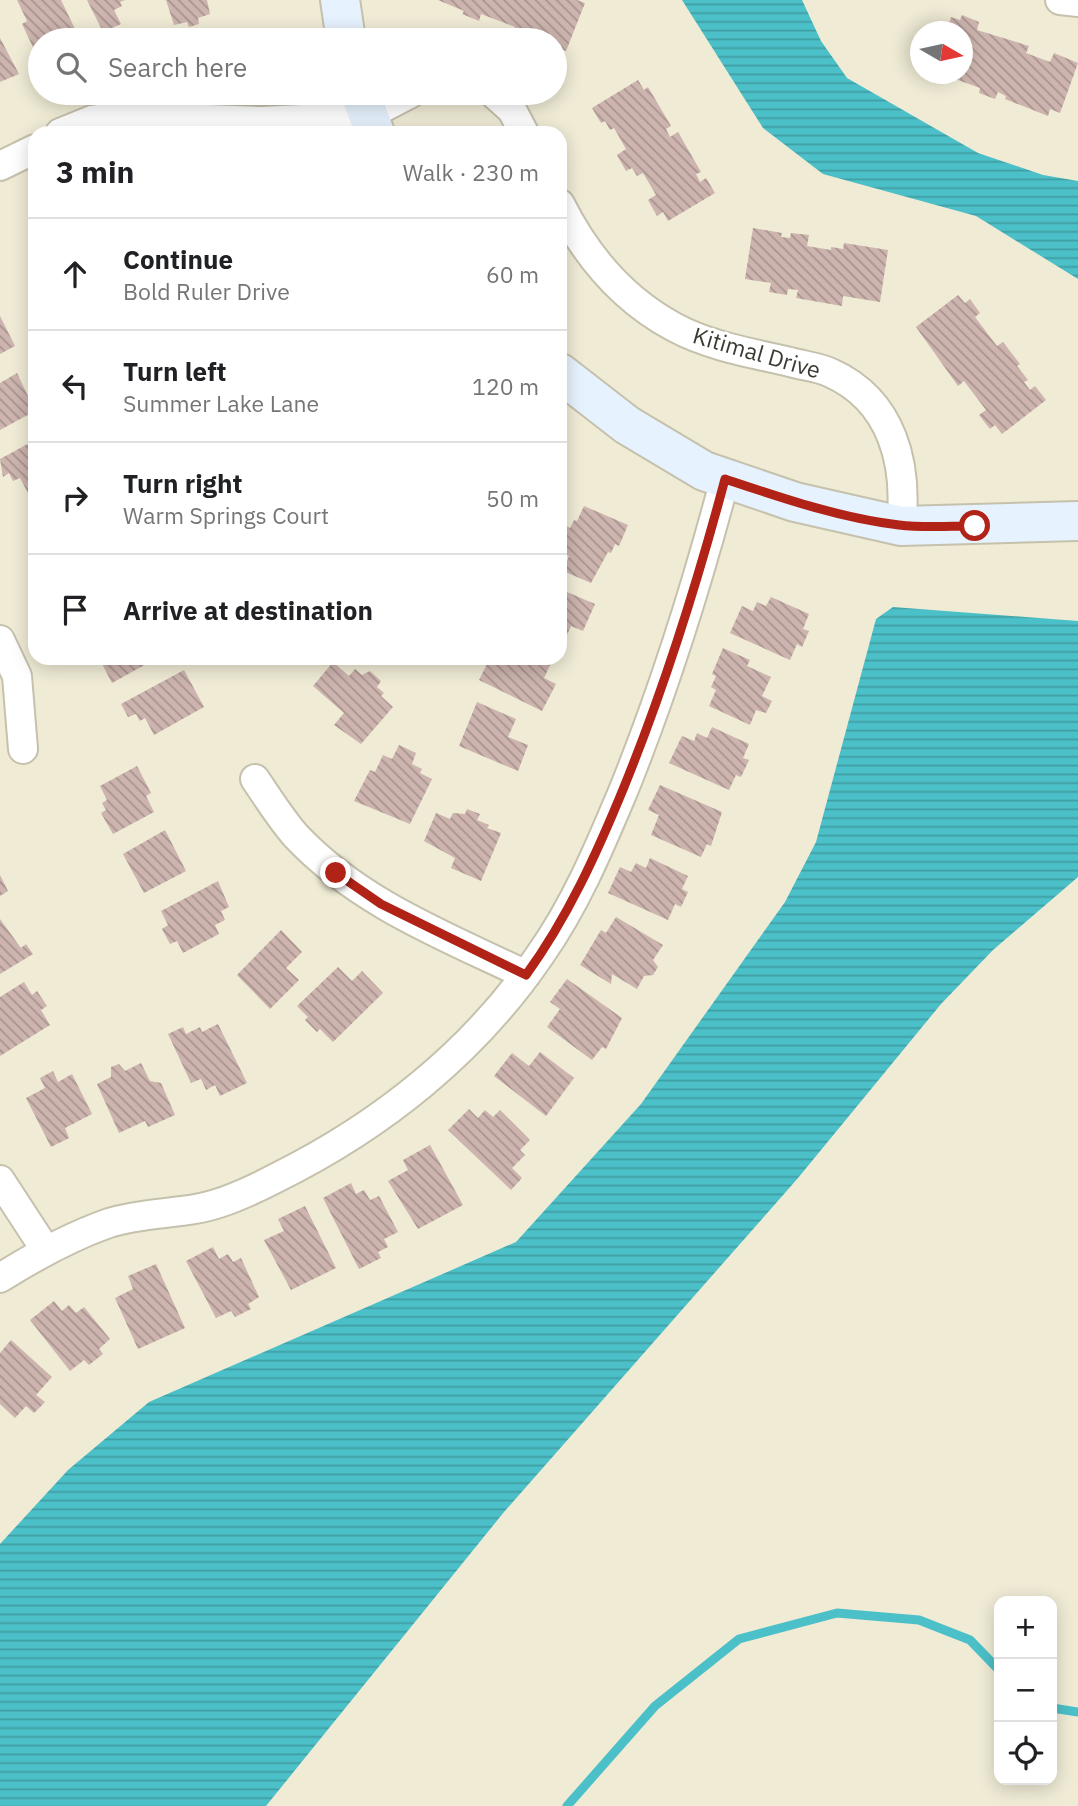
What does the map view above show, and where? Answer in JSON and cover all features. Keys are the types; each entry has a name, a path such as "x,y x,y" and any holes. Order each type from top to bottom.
{"street":[{"path":"340,0 344,28"},
{"path":"1060,0 1078,2"},
{"path":"77,126 92,120 127,125 261,121 367,114 386,105"},
{"path":"506,105 520,126"},
{"path":"0,166 28,152"},
{"name":"Kitimal Drive","path":"567,217 581,243 607,276 648,311 675,328 714,344 830,372 869,401 895,442 903,471 901,526"},
{"path":"567,378 627,425 704,471 795,502 901,526 1078,521"},
{"path":"0,1278 45,1249 110,1223 158,1213 197,1209 274,1180 334,1148 390,1110 453,1058 526,975 570,908 611,820 656,709 694,596 725,479"},
{"path":"0,640 17,676 23,749"},
{"path":"255,779 295,835 336,873 381,904 526,975"},
{"path":"0,1180 45,1249"}],"water":[{"path":"682,0 802,0 821,41 847,78 978,153 1043,175 1078,181 1078,279 976,216 823,174 763,128"},
{"path":"893,607 1078,621 1078,877 993,950 941,1004 798,1178 504,1512 266,1806 0,1806 0,1544 68,1470 149,1402 516,1242 641,1104 785,902 816,842 876,619"}],"building":[{"path":"17,0 61,0 75,28 28,28 28,37 22,24 27,21"},
{"path":"87,0 125,0 120,2 122,6 114,10 121,24 112,28 101,28"},
{"path":"166,0 207,0 210,14 198,18 199,24 189,27 187,22 174,25"},
{"path":"438,0 577,0 585,3 567,48 567,28 514,28 481,14 479,21 462,14 464,11"},
{"path":"962,15 979,22 977,30 1029,46 1026,53 1050,62 1054,53 1078,63 1060,113 1050,109 1048,116 1005,99 1006,96 998,92 995,99 979,93 980,88 969,84 973,84 973,21 950,21 951,17 960,20"},
{"path":"0,38 19,74 0,82"},
{"path":"638,80 644,90 648,87 671,126 666,129 670,137 678,132 701,172 696,174 700,182 706,178 715,193 668,221 663,212 657,216 648,200 656,195 643,173 637,176 632,168 626,171 617,155 626,149 614,128 610,130 605,121 601,123 592,108"},
{"path":"753,228 782,233 781,237 790,238 791,233 809,235 807,246 831,250 831,247 843,249 844,243 888,250 880,302 843,296 842,306 796,298 798,290 788,289 787,295 769,292 771,283 745,279"},
{"path":"958,295 965,303 970,299 980,313 975,317 997,346 1003,342 1020,364 1017,366 1028,380 1024,382 1030,390 1035,386 1046,400 1002,434 995,425 990,429 979,415 986,410 964,381 958,386 916,327"},
{"path":"0,316 15,346 0,354"},
{"path":"17,373 28,396 28,415 0,430 0,383"},
{"path":"28,444 28,493 20,478 13,481 9,473 3,477 0,459"},
{"path":"584,506 628,525 619,546 615,544 611,553 608,552 591,583 567,573 567,526 570,528 574,520 577,521"},
{"path":"567,592 595,604 583,631 571,626 567,635"},
{"path":"771,597 809,614 803,629 809,631 802,647 797,644 790,660 730,633 742,606 753,611 757,602 766,606"},
{"path":"723,648 750,660 747,666 771,677 762,696 772,701 766,713 756,710 750,725 709,706 716,690 711,687 716,676 712,674"},
{"path":"103,665 145,665 112,683"},
{"path":"330,665 336,665 349,676 355,669 362,675 370,671 381,681 377,687 384,693 381,696 393,707 361,744 334,725 344,713 313,686"},
{"path":"486,665 550,665 544,678 556,684 542,711 479,680"},
{"path":"184,670 204,707 154,735 145,718 140,721 136,714 128,717 121,704"},
{"path":"477,702 516,719 508,737 528,745 518,771 459,746"},
{"path":"712,727 749,744 743,758 749,760 741,777 736,775 729,790 669,763 682,736 694,741 697,733 707,738"},
{"path":"399,745 416,753 412,764 422,769 420,773 432,779 410,824 354,801 370,770 375,772 383,755 392,759"},
{"path":"137,766 151,793 146,796 154,812 113,834 101,813 106,810 102,803 107,800 100,786"},
{"path":"660,785 722,812 711,846 707,844 701,857 651,835 659,815 648,810"},
{"path":"467,809 480,814 477,820 489,825 487,828 501,833 481,881 451,868 455,858 424,841 436,813 450,819 453,813 465,814"},
{"path":"165,830 186,871 144,893 123,854"},
{"path":"650,858 688,876 682,889 688,892 681,907 675,904 668,920 608,893 620,867 631,872 636,863 646,868"},
{"path":"0,875 8,891 0,896"},
{"path":"218,881 229,907 221,911 225,920 215,925 219,934 183,953 177,941 170,944 162,929 168,925 161,911"},
{"path":"616,917 663,945 653,960 658,967 653,975 644,976 637,989 612,974 611,984 580,965 601,930 606,933"},
{"path":"0,919 21,948 26,944 33,954 0,974"},
{"path":"281,930 302,952 286,968 299,980 270,1009 237,975"},
{"path":"338,967 352,981 362,971 383,993 333,1042 320,1029 317,1032 305,1020 308,1017 297,1006"},
{"path":"567,979 622,1018 606,1049 602,1047 592,1060 547,1027 560,1009 550,1002"},
{"path":"24,982 32,995 37,991 47,1006 41,1010 50,1025 0,1056 0,997"},
{"path":"218,1024 247,1083 220,1096 215,1085 206,1090 201,1079 191,1083 168,1034 183,1027 186,1034 200,1027 202,1032"},
{"path":"540,1052 574,1078 546,1116 494,1076 512,1053 529,1066"},
{"path":"141,1063 150,1081 161,1083 175,1115 148,1127 145,1121 119,1133 97,1084 111,1077 111,1067 119,1064 125,1071"},
{"path":"53,1071 58,1082 72,1074 92,1114 65,1128 69,1138 51,1147 26,1098 45,1088 40,1078"},
{"path":"469,1109 478,1118 485,1110 493,1117 500,1110 530,1140 520,1150 525,1155 512,1168 522,1178 511,1190 448,1130"},
{"path":"430,1145 463,1205 418,1229 388,1181 408,1170 403,1160"},
{"path":"351,1183 356,1194 364,1190 370,1200 379,1196 398,1232 384,1239 388,1247 378,1252 381,1258 359,1269 323,1198"},
{"path":"305,1206 336,1268 291,1290 264,1240 284,1231 278,1219"},
{"path":"213,1247 219,1259 228,1254 233,1262 241,1258 259,1297 248,1304 251,1309 235,1317 231,1311 216,1318 186,1261"},
{"path":"156,1264 185,1328 138,1349 115,1298 133,1289 128,1276"},
{"path":"54,1301 62,1311 69,1305 76,1313 84,1307 110,1339 99,1349 103,1354 89,1365 84,1360 70,1371 30,1320"},
{"path":"11,1340 52,1377 36,1395 45,1402 34,1413 26,1406 15,1418 0,1404 0,1353"}],"waterway":[{"path":"567,1806 655,1706 739,1639 837,1613 919,1620 970,1640 994,1665"},
{"path":"1057,1709 1078,1712"}],"route":[{"path":"336,873 381,904 526,975 570,908 611,820 656,709 694,596 725,479 795,502 874,521 901,526 975,526"}]}
